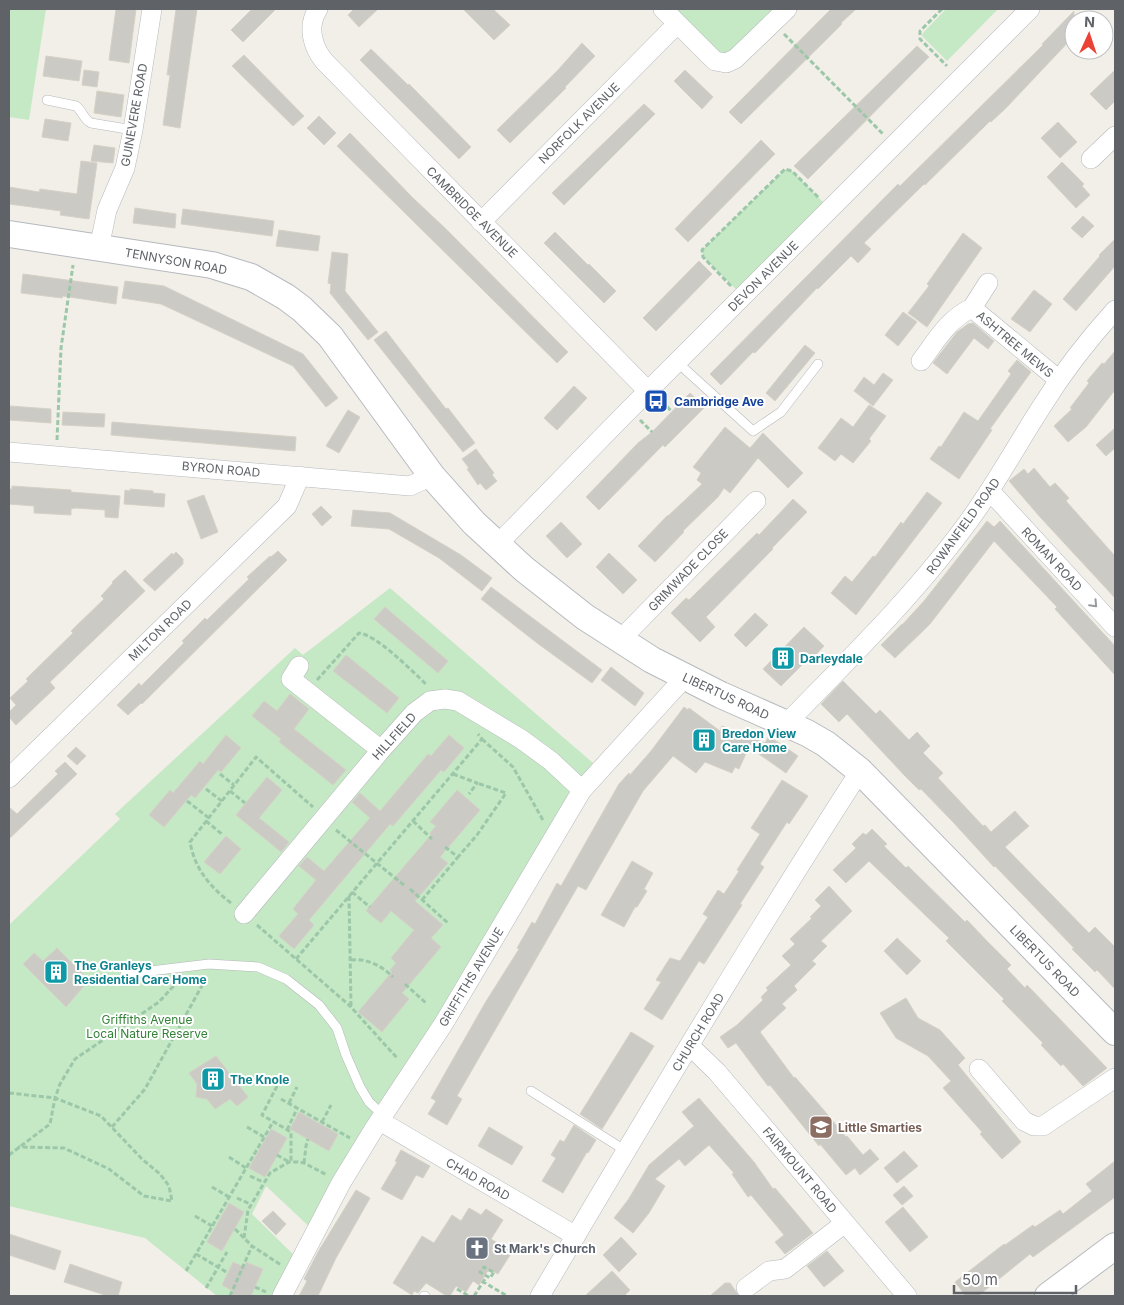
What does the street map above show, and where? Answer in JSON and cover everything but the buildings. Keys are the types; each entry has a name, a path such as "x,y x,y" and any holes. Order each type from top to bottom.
{"street":[{"name":"GUINEVERE ROAD","path":"88,246 107,210 125,168 133,130 152,9"},
{"path":"663,9 715,61 726,63 734,59 787,9"},
{"name":"DEVON AVENUE","path":"497,545 648,391 1030,9"},
{"name":"CAMBRIDGE AVENUE","path":"315,16 312,40 324,61 648,391"},
{"name":"NORFOLK AVENUE","path":"482,222 677,24"},
{"path":"1091,159 1115,136"},
{"name":"TENNYSON ROAD","path":"9,234 212,265 251,278 286,297 302,309 330,336 432,476"},
{"name":"ASHTREE MEWS","path":"921,361 959,314 972,308 988,283"},
{"name":"ASHTREE MEWS","path":"972,308 1059,380"},
{"name":"ROWANFIELD ROAD","path":"787,723 901,605 951,546 990,491 1059,380 1115,310"},
{"name":"BYRON ROAD","path":"9,452 410,486 432,476"},
{"name":"MILTON ROAD","path":"9,778 287,506 300,476"},
{"name":"LIBERTUS ROAD","path":"432,476 497,545 552,592 620,640 685,677 721,695 787,723 826,744 860,771 1115,1032"},
{"name":"ROMAN ROAD","path":"990,491 1115,627"},
{"name":"GRIMWADE CLOSE","path":"620,640 756,501"},
{"path":"299,666 291,679 380,750"},
{"name":"GRIFFITHS AVENUE","path":"282,1296 341,1183 444,1023 582,790 685,677"},
{"name":"HILLFIELD","path":"244,914 380,750 419,708 438,699 458,700 522,739 582,790"},
{"name":"CHURCH ROAD","path":"540,1296 809,850 860,771"},
{"name":"FAIRMOUNT ROAD","path":"690,1046 717,1072 907,1296"},
{"path":"978,1069 1024,1121 1038,1127 1043,1126 1115,1078"},
{"name":"CHAD ROAD","path":"382,1119 576,1236"},
{"path":"746,1288 768,1271 785,1270 845,1223"},
{"path":"1048,1296 1115,1246"}],"lane":[{"path":"47,100 76,106 80,109 86,120 91,123 133,130"},
{"path":"677,362 754,431 781,412 818,364"},
{"path":"125,974 209,964 258,967 286,979 319,1004 337,1028 346,1056 360,1087 382,1119"},
{"path":"531,1091 627,1151"}],"path":[{"path":"942,9 920,31 919,36 947,66"},
{"path":"773,23 894,145"},
{"path":"743,296 704,257 702,250 785,169 792,171 830,209"},
{"path":"57,456 61,348 88,246"},
{"path":"482,739 513,767 548,830"},
{"path":"397,1058 351,1008 223,897 204,878 193,857 190,842 223,802 256,757 324,818 405,886"},
{"path":"220,774 234,785"},
{"path":"422,900 477,835 506,793 453,774"},
{"path":"469,794 477,784"},
{"path":"206,789 223,802"},
{"path":"230,791 245,803"},
{"path":"188,801 223,835"},
{"path":"413,822 432,839"},
{"path":"445,847 458,857"},
{"path":"410,889 448,923"},
{"path":"296,959 352,892 370,907"},
{"path":"349,896 351,1008"},
{"path":"351,960 368,961 379,966 393,977"},
{"path":"112,1127 145,1089 204,982 209,964"},
{"path":"9,1155 50,1124 60,1084 75,1059 160,1002 181,978 183,967"},
{"path":"405,984 428,1004"},
{"path":"277,1086 262,1115 291,1132 290,1162"},
{"path":"289,1103 297,1087"},
{"path":"9,1093 55,1098 101,1116 142,1159 160,1174 169,1186 172,1201 144,1196 109,1169 64,1148 18,1147"},
{"path":"281,1099 364,1146"},
{"path":"321,1123 331,1105"},
{"path":"287,1130 297,1109"},
{"path":"186,1271 273,1122"},
{"path":"247,1127 264,1137"},
{"path":"304,1163 308,1139"},
{"path":"277,1155 290,1162 304,1163 341,1183"},
{"path":"229,1157 246,1168"},
{"path":"244,1238 250,1204 263,1182 270,1172 290,1162"},
{"path":"250,1176 263,1182"},
{"path":"212,1187 229,1197"},
{"path":"237,1198 250,1204"},
{"path":"195,1216 212,1226"},
{"path":"235,1229 252,1246 294,1273"},
{"path":"230,1296 252,1246"},
{"path":"206,1288 227,1252"},
{"path":"196,1254 228,1273"},
{"path":"474,1296 483,1281 487,1276 490,1278 493,1272 484,1267 480,1272 487,1276"},
{"path":"483,1281 508,1296"},
{"path":"458,1289 469,1296"}],"green space":[{"path":"9,9 46,9 29,120 9,117"},
{"path":"669,9 778,9 734,53 720,55"},
{"path":"946,9 998,9 947,61 922,36"},
{"path":"785,169 792,171 830,209 743,296 703,257 702,250"},
{"name":"Griffiths Avenue Local Nature Reserve","path":"390,588 600,769 315,1232 266,1186 252,1214 300,1261 282,1296 251,1296 263,1269 246,1262 231,1296 217,1296 145,1238 9,1206 9,925 120,819 115,814 295,648 303,655","holes":["299,1112 338,1134 329,1151 290,1129","229,1203 244,1212 222,1251 207,1242"]}],"place":[{"name":"Cambridge Ave","path":"656,401"},
{"name":"Darleydale","path":"783,658"},
{"name":"Bredon View Care Home","path":"704,740"},
{"name":"The Granleys Residential Care Home","path":"56,972"},
{"name":"The Knole","path":"213,1079"},
{"name":"Little Smarties","path":"821,1127"},
{"name":"St Mark's Church","path":"477,1248"}]}
